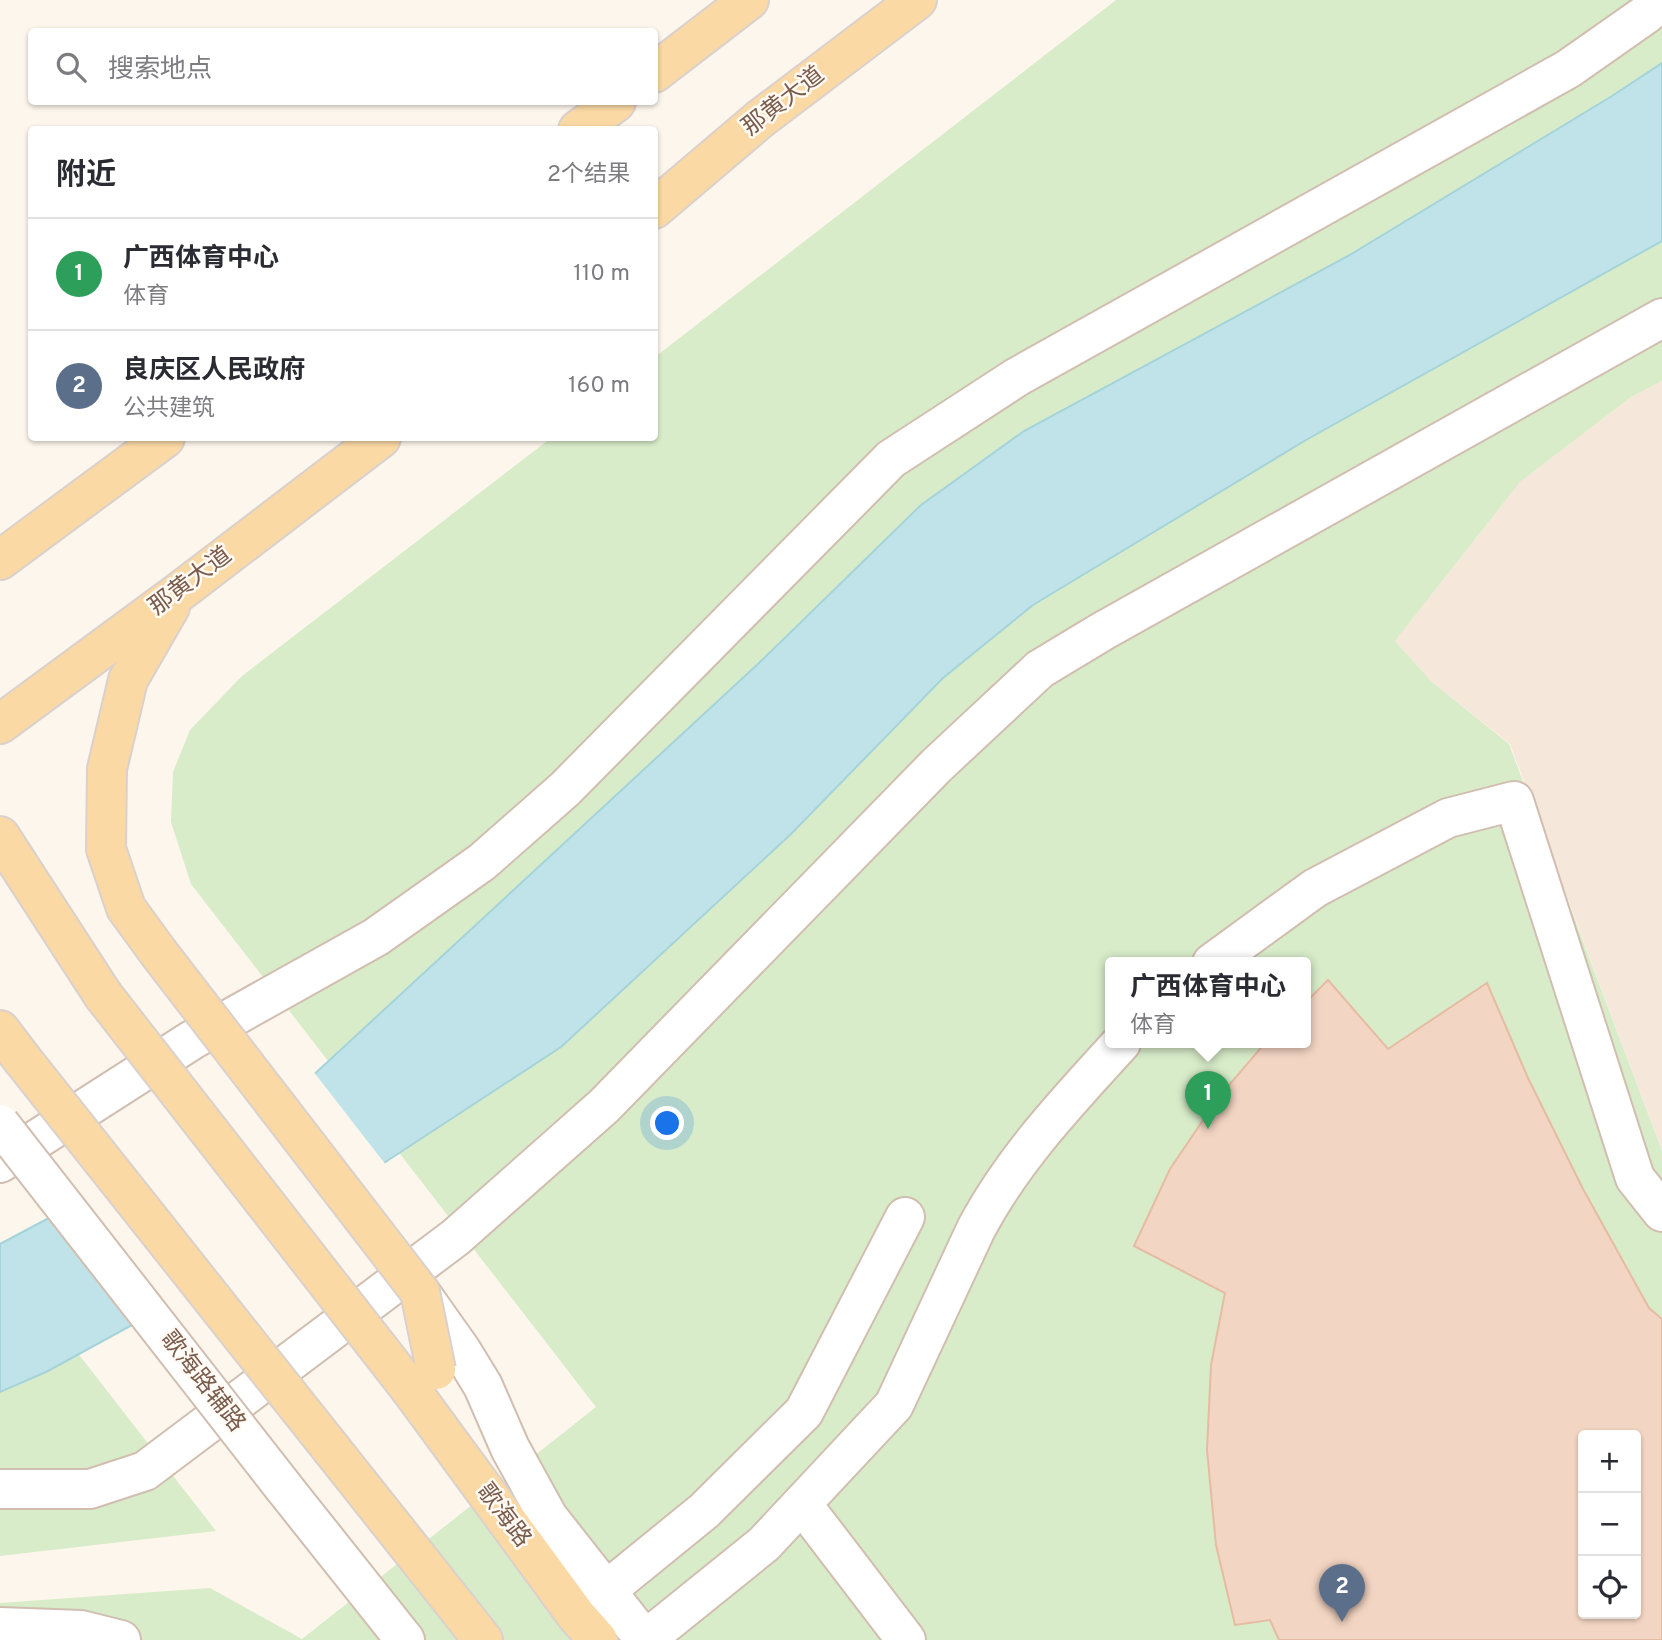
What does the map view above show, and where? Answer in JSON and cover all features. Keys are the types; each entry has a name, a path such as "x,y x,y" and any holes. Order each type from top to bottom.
{"main road":[{"path":"658,70 749,0"},
{"name":"那黄大道","path":"658,206 760,119 917,0"},
{"path":"583,126 612,105"},
{"path":"0,560 161,441"},
{"name":"那黄大道","path":"0,724 377,441"},
{"path":"178,593 128,680 107,769 106,849 126,908 420,1292 436,1370"},
{"name":"歌海路","path":"0,836 103,995 436,1370 448,1442 587,1628"},
{"path":"7,1046 483,1640"}],"street":[{"path":"0,1163 192,1040 376,937 482,862 565,789 891,459 1017,377 1568,69 1662,1"},
{"path":"0,1489 90,1489 145,1471 456,1237 604,1106 936,766 1040,669 1127,617 1662,318"},
{"path":"1220,957 1315,888 1448,817 1514,801 1635,1178 1662,1212"},
{"path":"436,1370 483,1386 510,1448 548,1517 645,1640 764,1544 894,1405 989,1204 1053,1117 1116,1048"},
{"name":"歌海路辅路","path":"0,1124 405,1640"},
{"path":"587,1628 606,1590 704,1511 804,1412 905,1217"},
{"path":"802,1504 906,1640"},
{"path":"0,1627 81,1630 121,1640"}],"shaded area":[{"path":"1662,381 1662,1151 1510,744 1432,682 1395,641 1520,482 1631,397"}],"green space":[{"path":"1116,0 1662,0 1662,381 1631,397 1520,482 1395,641 1432,682 1509,744 1662,1151 1662,1640 0,1640 0,1603 210,1588 302,1639 596,1407 191,884 171,822 173,772 190,730 242,676 547,441 658,441 658,355"},
{"path":"0,1253 216,1531 0,1556"}],"water":[{"path":"1662,63 1662,241 1306,440 1033,605 943,678 791,834 561,1047 158,1311 46,1372 0,1392 0,1244 307,1081 759,663 921,505 1024,431 1348,256"}],"pier":[{"path":"313,1071 386,1165 160,1314 51,1214 305,1078"}],"building":[{"path":"1328,980 1388,1049 1487,983 1528,1078 1583,1189 1649,1308 1662,1319 1662,1640 1279,1640 1270,1620 1235,1625 1216,1545 1207,1450 1211,1365 1225,1293 1134,1246 1170,1169 1218,1098 1261,1048 1311,1048 1311,997"}],"place":[{"name":"广西体育中心","path":"1208,1129"},
{"name":"良庆区人民政府","path":"1342,1622"}]}
